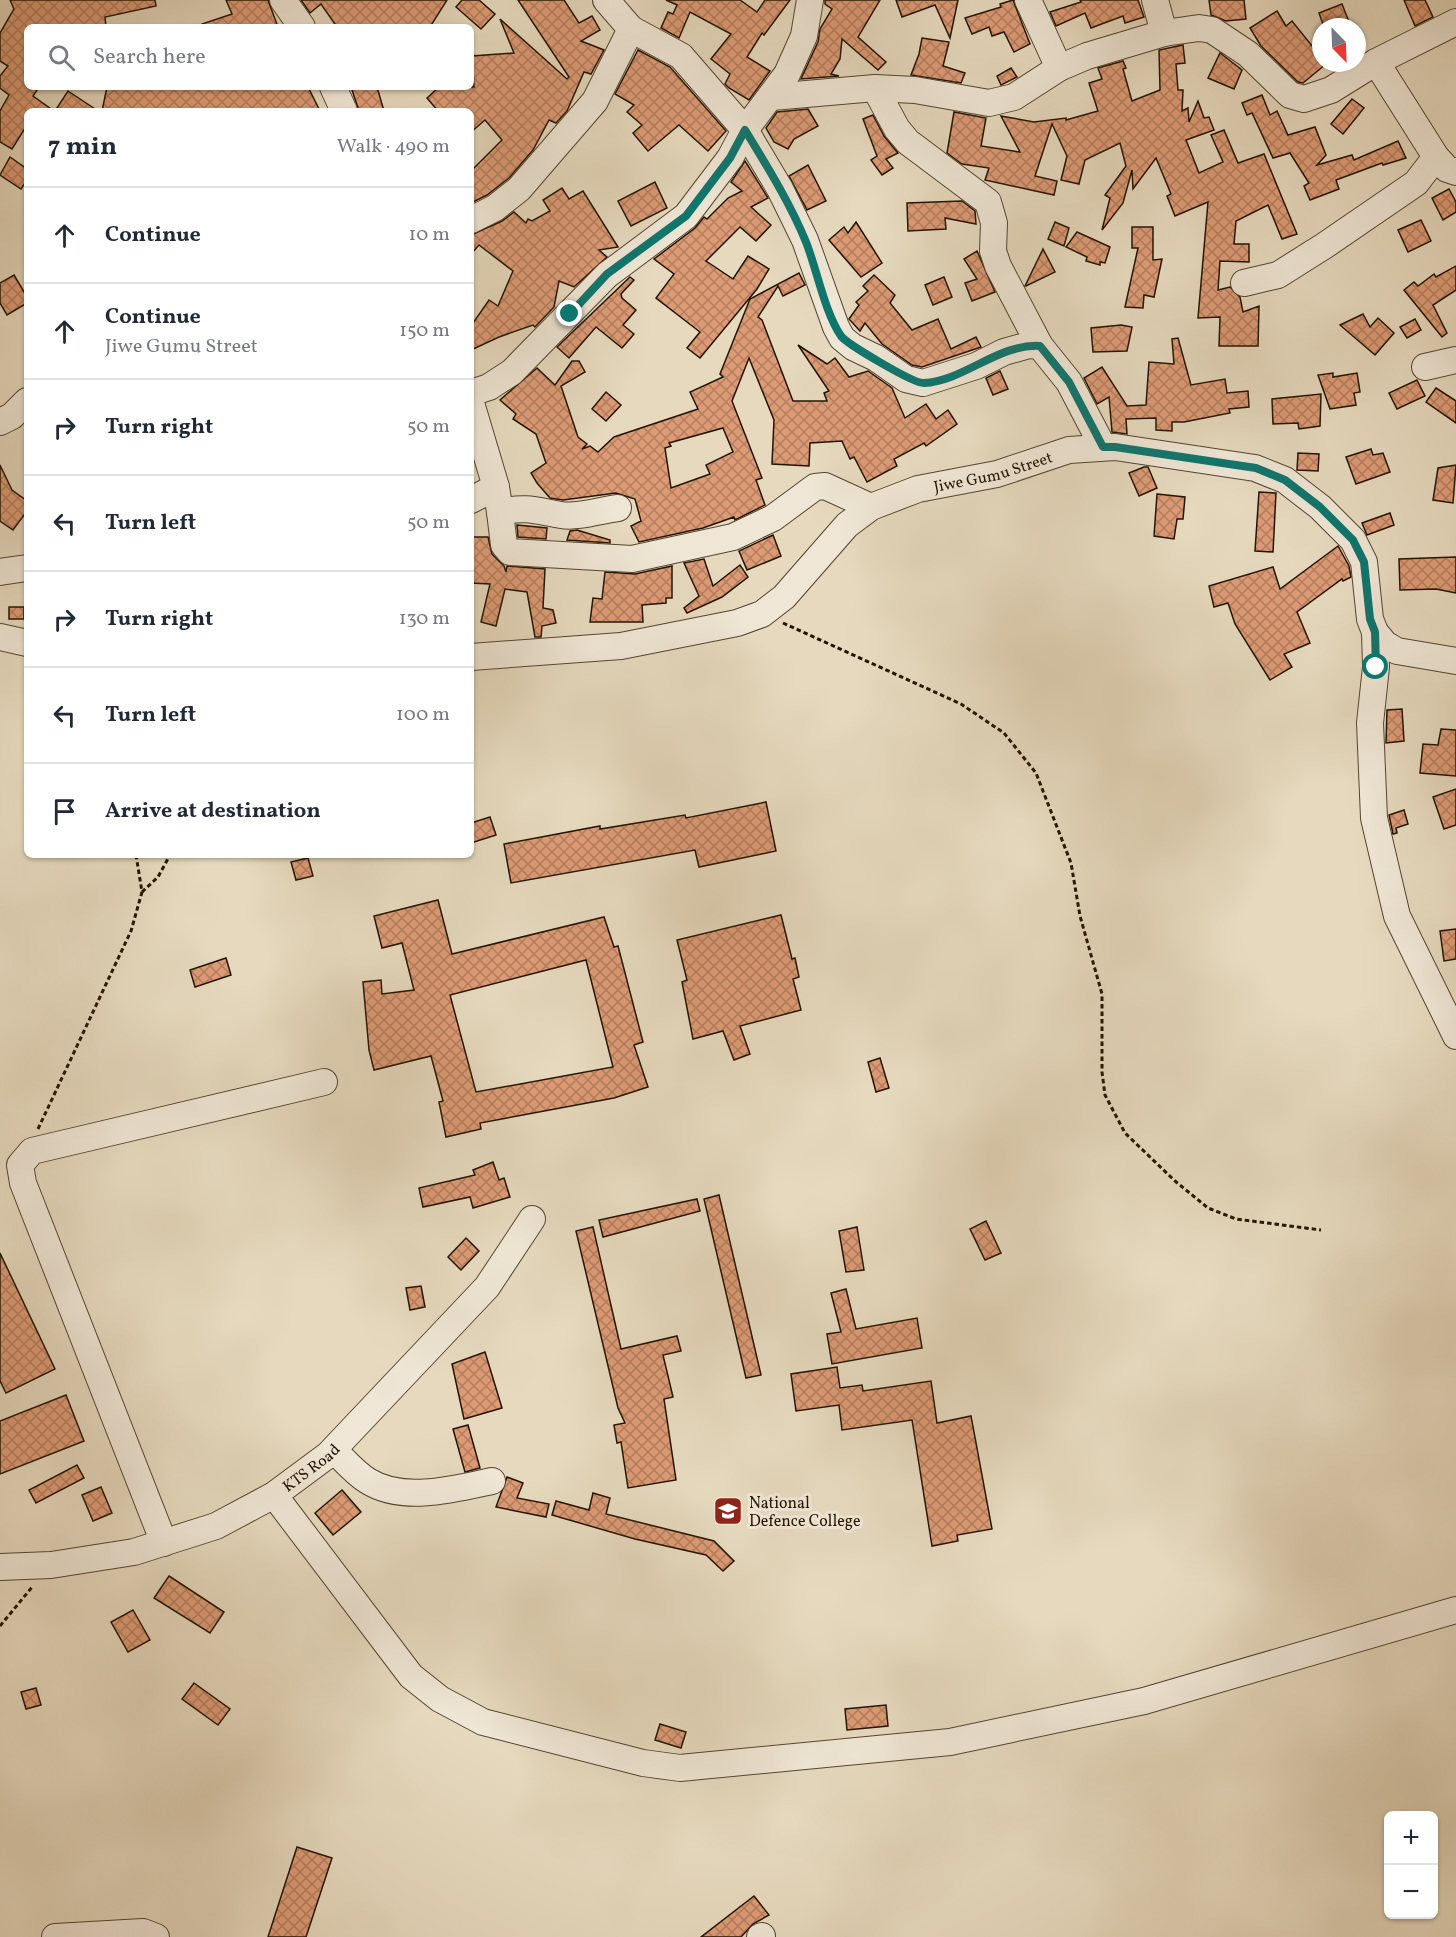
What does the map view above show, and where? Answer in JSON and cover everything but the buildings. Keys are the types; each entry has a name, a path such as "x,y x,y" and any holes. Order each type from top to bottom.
{"street":[{"path":"283,0 300,24"},
{"path":"606,0 632,29 681,56 745,130 780,189 805,240 836,327 853,347 876,358 906,379 923,383 967,369 1004,352 1029,345 1040,346"},
{"path":"474,392 489,387 512,372 607,274 686,216 730,158 745,130 772,97 787,74 804,36 810,0"},
{"path":"1028,0 1059,68"},
{"path":"1155,0 1164,33"},
{"path":"772,97 875,88 915,90 989,102 1014,97 1059,68 1087,56 1164,33 1199,28 1212,30 1248,54 1290,95 1304,99 1331,90 1376,62 1456,22"},
{"path":"474,218 495,208 519,189 596,101 632,29"},
{"path":"1376,62 1436,157 1447,169 1456,172"},
{"path":"875,88 897,129 908,142 988,202 994,223 993,251 998,266 1040,346 1069,382 1103,447"},
{"path":"334,90 343,108"},
{"path":"1244,283 1278,275 1324,246 1416,183 1436,157"},
{"path":"1425,367 1456,360"},
{"path":"0,422 12,416 24,404"},
{"path":"474,415 498,500 504,545 510,552 632,559 733,537 773,518 815,487 825,486 871,507"},
{"name":"Jiwe Gumu Street","path":"474,657 621,646 736,623 762,614 784,597 847,525 871,507 918,489 997,474 1069,450 1115,447 1256,468 1285,480 1320,507 1353,540 1364,562 1370,619 1375,632 1376,667 1370,723 1374,818 1397,916 1456,1036"},
{"path":"474,500 498,500 518,507 544,509 563,515 618,508"},
{"path":"0,572 24,568"},
{"path":"1375,632 1385,644 1397,651 1456,661"},
{"path":"0,637 24,642"},
{"path":"164,1543 23,1183 20,1166 32,1151 324,1082"},
{"name":"KTS Road","path":"0,1567 41,1565 134,1552 216,1526 274,1495 334,1450 487,1287 532,1219"},
{"path":"334,1450 370,1482 393,1491 433,1491 492,1481"},
{"path":"274,1495 411,1676 440,1699 483,1722 643,1763 680,1768 950,1742 1144,1701 1456,1611"},
{"path":"55,1937 143,1932 156,1937"}],"path":[{"path":"762,614 961,704 1004,733 1036,773 1056,819 1071,863 1080,916 1102,994 1102,1072 1105,1095 1125,1133 1175,1181 1208,1208 1236,1219 1321,1230"},
{"path":"35,1134 69,1057 130,931 142,892 136,858"},
{"path":"142,892 158,877 168,858"},
{"path":"0,1626 35,1584 41,1565"}],"place":[{"name":"National Defence College","path":"728,1511"}],"route":[{"path":"570,314 607,274 686,216 730,158 745,130 780,189 805,240 816,267 830,315 843,338 853,347 876,358 906,379 923,383 976,366 1004,352 1029,345 1040,346 1069,382 1103,447 1256,468 1285,480 1320,507 1353,540 1364,562 1370,619 1375,632 1376,667"}]}
